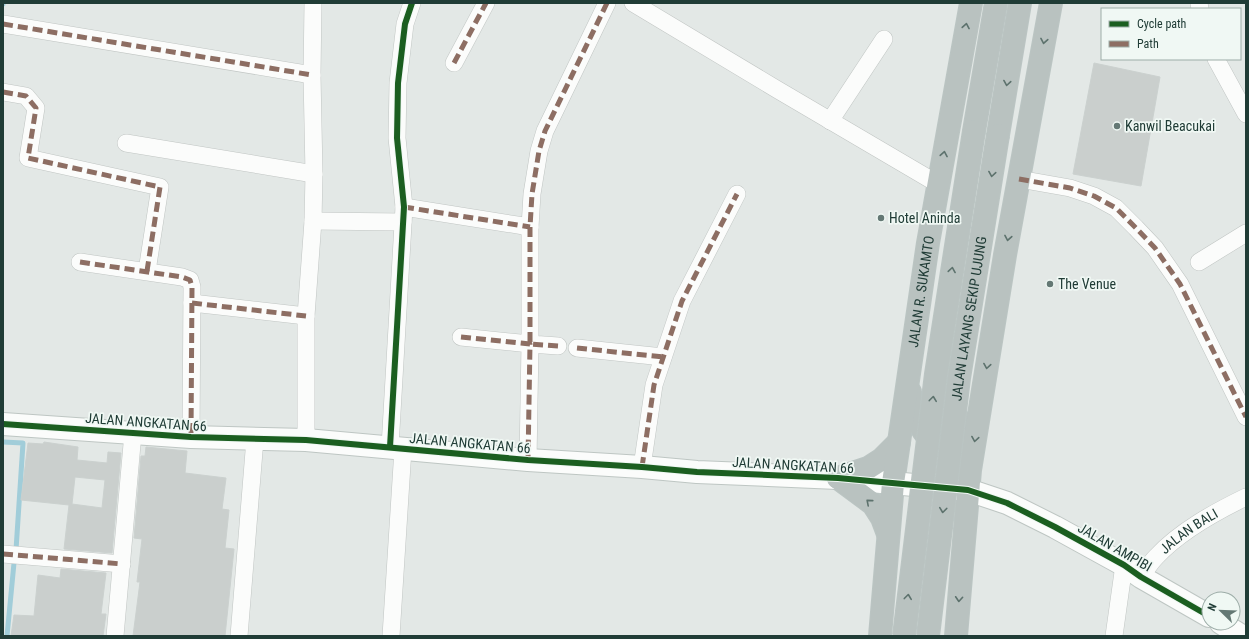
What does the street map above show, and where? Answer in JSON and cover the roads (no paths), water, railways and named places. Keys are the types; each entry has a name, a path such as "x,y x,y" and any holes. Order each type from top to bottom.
{"highway":[{"name":"JALAN R. SUKAMTO","path":"880,636 888,546 890,483 899,442 928,243 971,3"},
{"name":"JALAN LAYANG SEKIP UJUNG","path":"904,636 936,374 974,131 996,3"},
{"name":"JALAN LAYANG SEKIP UJUNG","path":"928,636 960,378 1020,3"},
{"path":"956,636 968,490 1014,204 1051,3"},
{"path":"938,187 940,198 949,210 955,213 989,220 1004,215 1014,204"},
{"path":"908,378 911,408 915,416 924,432 940,439 962,427 982,399"},
{"path":"838,478 868,468 882,459 899,442"},
{"path":"838,478 873,504 882,518 888,546 894,541 903,528 924,525 932,527 945,538 961,573"}],"street":[{"path":"306,440 306,316 313,221 314,174 312,75 313,3"},
{"path":"391,636 404,214 397,138 398,83 405,24 412,3"},
{"path":"454,63 486,3"},
{"path":"528,460 530,227 535,169 545,131 607,3"},
{"path":"633,3 830,120 938,187"},
{"path":"5,24 312,75"},
{"path":"830,120 884,39"},
{"path":"1217,60 1246,114"},
{"path":"3,92 26,96 36,108 28,158 160,187 147,272"},
{"path":"126,143 314,174"},
{"path":"1019,179 1070,188 1094,196 1116,208 1136,228 1155,248 1180,284 1246,417"},
{"path":"642,467 654,385 682,301 737,194"},
{"path":"313,221 404,214 530,227"},
{"path":"1199,262 1246,233"},
{"path":"80,262 182,277 190,280 192,287 191,437"},
{"path":"192,303 306,316"},
{"path":"461,337 558,346"},
{"path":"577,348 663,357"},
{"name":"JALAN ANGKATAN 66","path":"3,424 191,437 306,440 528,460 697,472 838,478 968,490"},
{"path":"115,636 133,433"},
{"path":"240,636 255,439"},
{"name":"JALAN AMPIBI","path":"968,490 1007,503 1055,527 1201,611"},
{"name":"JALAN BALI","path":"1114,636 1132,571 1156,557 1171,543 1190,529 1229,505 1246,497"},
{"path":"3,554 122,564"}],"waterway":[{"path":"3,442 23,443 16,550"},
{"path":"7,636 14,563"}],"place":[{"name":"Kanwil Beacukai","path":"1117,126"},
{"name":"Hotel Aninda","path":"881,218"},
{"name":"The Venue","path":"1050,284"}]}
